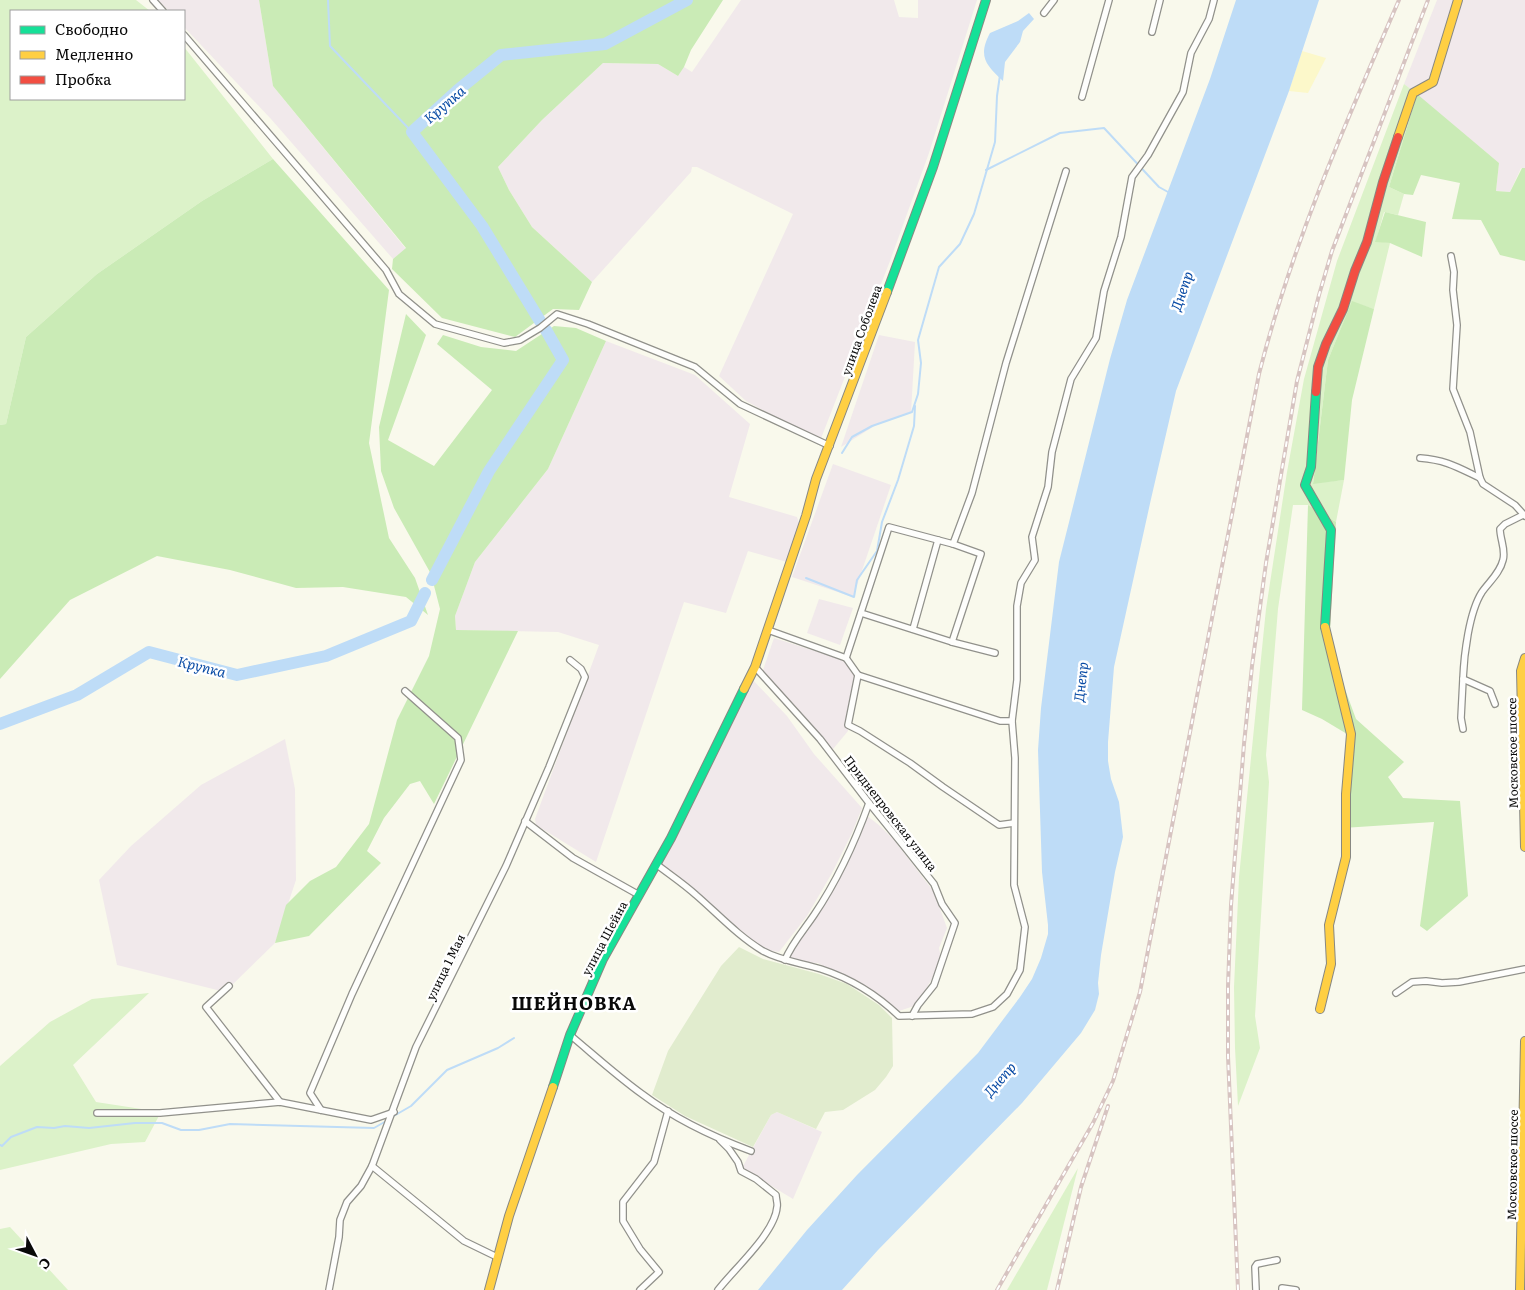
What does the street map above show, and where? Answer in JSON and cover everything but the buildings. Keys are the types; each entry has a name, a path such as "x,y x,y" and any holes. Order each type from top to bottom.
{"street":[{"path":"153,0 162,10"},
{"name":"улица Соболева","path":"755,667 806,516 816,479 830,446 933,167 986,0"},
{"path":"1044,13 1054,0"},
{"path":"1082,97 1109,0"},
{"path":"1152,32 1160,0"},
{"path":"656,864 694,893 742,937 765,952 849,979 882,1000 899,1016 972,1014 993,1007 1006,994 1020,970 1025,927 1014,885 1015,758 1012,721 1017,680 1017,606 1021,583 1035,560 1032,536 1048,487 1052,452 1071,379 1096,338 1104,291 1121,238 1132,177 1148,155 1183,92 1191,53 1210,19 1214,0"},
{"path":"1320,1009 1331,964 1329,925 1346,858 1346,794 1351,734 1325,628 1331,530 1305,485 1311,466 1318,367 1343,309 1367,242 1413,93 1433,82 1458,0"},
{"path":"185,36 386,270 399,294 435,324 504,343 520,340 540,328 557,314 696,366 740,404 830,446"},
{"path":"953,544 972,493 1006,363 1066,171"},
{"path":"1451,256 1454,272 1453,290 1457,325 1453,389 1470,432 1480,478 1484,484 1515,505 1524,516 1505,524 1500,529 1504,559 1498,571 1481,593 1477,605 1464,658 1461,718 1463,729"},
{"path":"1420,458 1438,459 1455,465 1480,478"},
{"path":"846,658 888,527 953,544 981,554 952,642"},
{"path":"913,629 938,540"},
{"path":"860,613 952,642 995,653"},
{"path":"768,630 846,658 858,675 976,714 1000,721 1012,721"},
{"name":"Московское шоссе","path":"1525,658 1522,671 1525,848"},
{"name":"улица 1 Мая","path":"329,1290 339,1237 340,1220 347,1202 361,1186 372,1166 394,1112 416,1046 506,866 585,677 581,669 570,660"},
{"name":"Приднепровская улица","path":"755,667 820,739 869,804 934,884 942,904 955,923 934,985 912,1016"},
{"name":"улица Шейна","path":"489,1290 509,1216 570,1035 603,960 671,838 755,667"},
{"path":"858,675 848,725 860,730 1000,825 1014,823"},
{"path":"1463,679 1490,691 1495,704"},
{"path":"321,1110 310,1092 352,994 461,760 458,738 405,691"},
{"path":"785,960 789,949 815,914 831,886 859,832 869,804"},
{"path":"526,821 573,858 639,895"},
{"path":"1396,993 1412,982 1460,982 1525,969"},
{"path":"229,986 206,1007 280,1102"},
{"path":"570,1035 642,1094 668,1111 718,1139 752,1150"},
{"name":"Московское шоссе","path":"1520,1290 1525,1041"},
{"path":"97,1113 160,1113 280,1102 371,1120 394,1112"},
{"path":"640,1290 659,1272 640,1249 623,1221 623,1202 654,1162 668,1111"},
{"path":"718,1139 729,1149 738,1162 741,1171 756,1179 776,1196 778,1206 774,1220 766,1234 718,1290"},
{"path":"372,1166 464,1241 497,1257"},
{"path":"1256,1290 1257,1264 1277,1260"},
{"path":"1282,1290 1282,1288 1296,1290"}],"shaded area":[{"path":"158,0 259,0 273,86 406,249 393,259 271,119 185,28 185,10 168,10"},
{"path":"741,0 894,0 899,17 918,18 918,0 977,0 929,153 890,261 820,441 746,401 719,376 793,214 697,167 692,167 691,172 592,282 532,227 509,190 498,167 542,120 603,63 658,64 678,76 684,67 692,72"},
{"path":"1437,0 1525,0 1525,168 1521,168 1510,192 1496,191 1499,163 1404,84"},
{"path":"879,335 915,342 911,413 876,425 841,447"},
{"path":"606,341 695,375 750,424 729,497 797,517 799,523 787,562 748,551 726,613 684,602 596,862 536,825 535,819 599,645 558,632 456,630 455,616 475,562 548,469"},
{"path":"833,464 891,485 853,597 792,577"},
{"path":"819,599 853,608 840,645 807,633"},
{"path":"774,638 850,662 858,676 847,720 848,731 833,749 830,756 762,673"},
{"path":"752,679 787,716 814,754 862,808 832,873 807,916 779,952 759,949 715,916 660,862"},
{"path":"285,739 295,789 296,880 275,943 225,992 117,965 99,880 131,846 201,785"},
{"path":"866,815 894,840 934,892 947,928 939,948 941,958 917,1005 896,1012 818,963 795,962 785,957 843,864"},
{"path":"777,1112 822,1132 793,1199 742,1168 771,1115"}],"green space":[{"path":"0,0 136,0 149,10 10,10 10,100 185,100 185,48 273,159 202,201 97,274 26,337 6,424 0,425"},
{"path":"259,0 723,0 691,50 678,76 658,64 603,63 542,120 498,167 509,190 532,227 592,282 579,310 553,309 515,337 442,318 392,269 393,259 406,248 273,86"},
{"path":"1404,84 1417,94 1389,187 1404,194 1398,215 1384,212 1376,241 1390,243 1374,309 1352,302 1328,360 1313,483 1344,480 1336,522 1308,505 1293,505 1278,609 1266,755 1269,782 1255,1016 1260,1048 1238,1106 1234,987 1239,877 1266,609 1287,472 1304,379 1337,261"},
{"path":"1417,94 1499,163 1496,191 1510,192 1522,168 1525,168 1525,261 1500,255 1481,220 1452,219 1460,183 1421,175 1413,195 1404,194 1389,187"},
{"path":"273,159 389,290 369,443 389,538 415,578 428,615 406,597 343,587 296,588 230,570 157,556 70,600 0,679 0,425 6,424 26,337 97,274 202,201"},
{"path":"1385,212 1426,222 1422,257 1390,243 1375,242"},
{"path":"1352,301 1374,309 1352,400 1344,480 1313,484 1328,360"},
{"path":"406,314 426,335 388,440 434,466 492,390 437,344 443,335 481,347 516,351 554,326 576,328 606,341 548,469 475,562 455,616 456,630 518,631 434,804 420,781 410,784 384,818 367,851 381,863 309,936 275,943 286,905 310,881 336,867 369,824 397,720 429,656 440,609 431,574 394,508 381,471 379,427"},
{"path":"1308,505 1336,522 1330,631 1342,681 1356,719 1404,762 1388,777 1403,798 1460,801 1468,896 1427,931 1420,926 1434,822 1343,828 1347,734 1302,710"},
{"path":"739,947 763,959 819,974 847,984 879,1005 892,1018 893,1066 875,1090 843,1110 825,1112 816,1129 777,1112 771,1115 753,1147 685,1116 652,1095 668,1051 721,966"},
{"path":"149,993 73,1065 96,1102 161,1112 145,1142 111,1144 0,1170 0,1066 50,1022 92,999"},
{"path":"1078,1168 1047,1290 1007,1290"},
{"path":"10,1227 68,1290 0,1290 0,1229"}],"sand":[{"path":"1302,51 1326,58 1308,93 1289,91"}],"water":[{"name":"Днепр","path":"1236,0 1319,0 1289,91 1176,391 1151,499 1114,667 1108,761 1111,779 1119,802 1123,837 1101,955 1098,983 1099,994 1095,1010 1081,1033 1022,1103 878,1250 842,1290 758,1290 807,1230 857,1175 978,1053 1032,979 1041,958 1048,934 1048,925 1042,872 1038,750 1041,708 1059,562 1110,359 1127,300 1210,79"},
{"path":"1029,13 1034,19 1023,31 1020,42 1005,62 1003,81 992,70 985,59 984,48 986,41 990,33 1018,21"}],"waterway":[{"path":"328,0 330,46 412,132"},
{"name":"Крупка","path":"540,321 482,226 412,132 458,90 501,55 605,44 687,0"},
{"path":"842,453 852,437 872,426 912,412 918,394 921,363 918,340 939,267 960,244 974,214 995,142 1000,75"},
{"path":"986,170 1060,133 1104,128 1159,187 1168,192"},
{"name":"Крупка","path":"432,580 489,471 563,360 546,330"},
{"path":"806,578 854,597 857,580 877,551 882,522 898,480 914,426 915,406"},
{"name":"Крупка","path":"0,724 77,695 149,652 237,675 326,656 411,621 425,593"},
{"path":"392,1117 411,1106 447,1070 498,1048 514,1038"},
{"path":"0,1145 2,1146 11,1137 37,1127 54,1128 65,1126 89,1128 135,1123 162,1123 181,1130 199,1130 230,1124 374,1128 388,1120"}],"railway":[{"path":"997,1290 1093,1123 1113,1081 1140,992 1259,374 1287,278 1304,231 1340,138 1399,0"},
{"path":"1238,1290 1228,1056 1231,905 1244,744 1266,563 1297,381 1319,295 1332,251 1428,0"},
{"path":"1057,1290 1081,1187 1108,1106"}],"traffic: fast":[{"path":"887,292 933,167 986,0"},
{"path":"1316,392 1311,467 1305,485 1331,530 1325,627"},
{"path":"553,1087 570,1035 603,959 671,838 744,689"}],"traffic: slow":[{"path":"1398,137 1413,93 1433,82 1458,0"},
{"path":"744,689 755,667 806,516 816,479 887,292"},
{"path":"1320,1009 1331,964 1329,925 1346,857 1346,794 1351,734 1325,627"},
{"path":"1525,658 1521,671 1525,847"},
{"path":"1520,1290 1525,1041"},
{"path":"489,1290 509,1216 553,1087"}],"traffic: jam":[{"path":"1316,392 1318,367 1326,344 1343,309 1355,271 1367,242 1383,182 1398,137"}],"district":[{"name":"ШЕЙНОВКА","path":"574,1002"}]}
